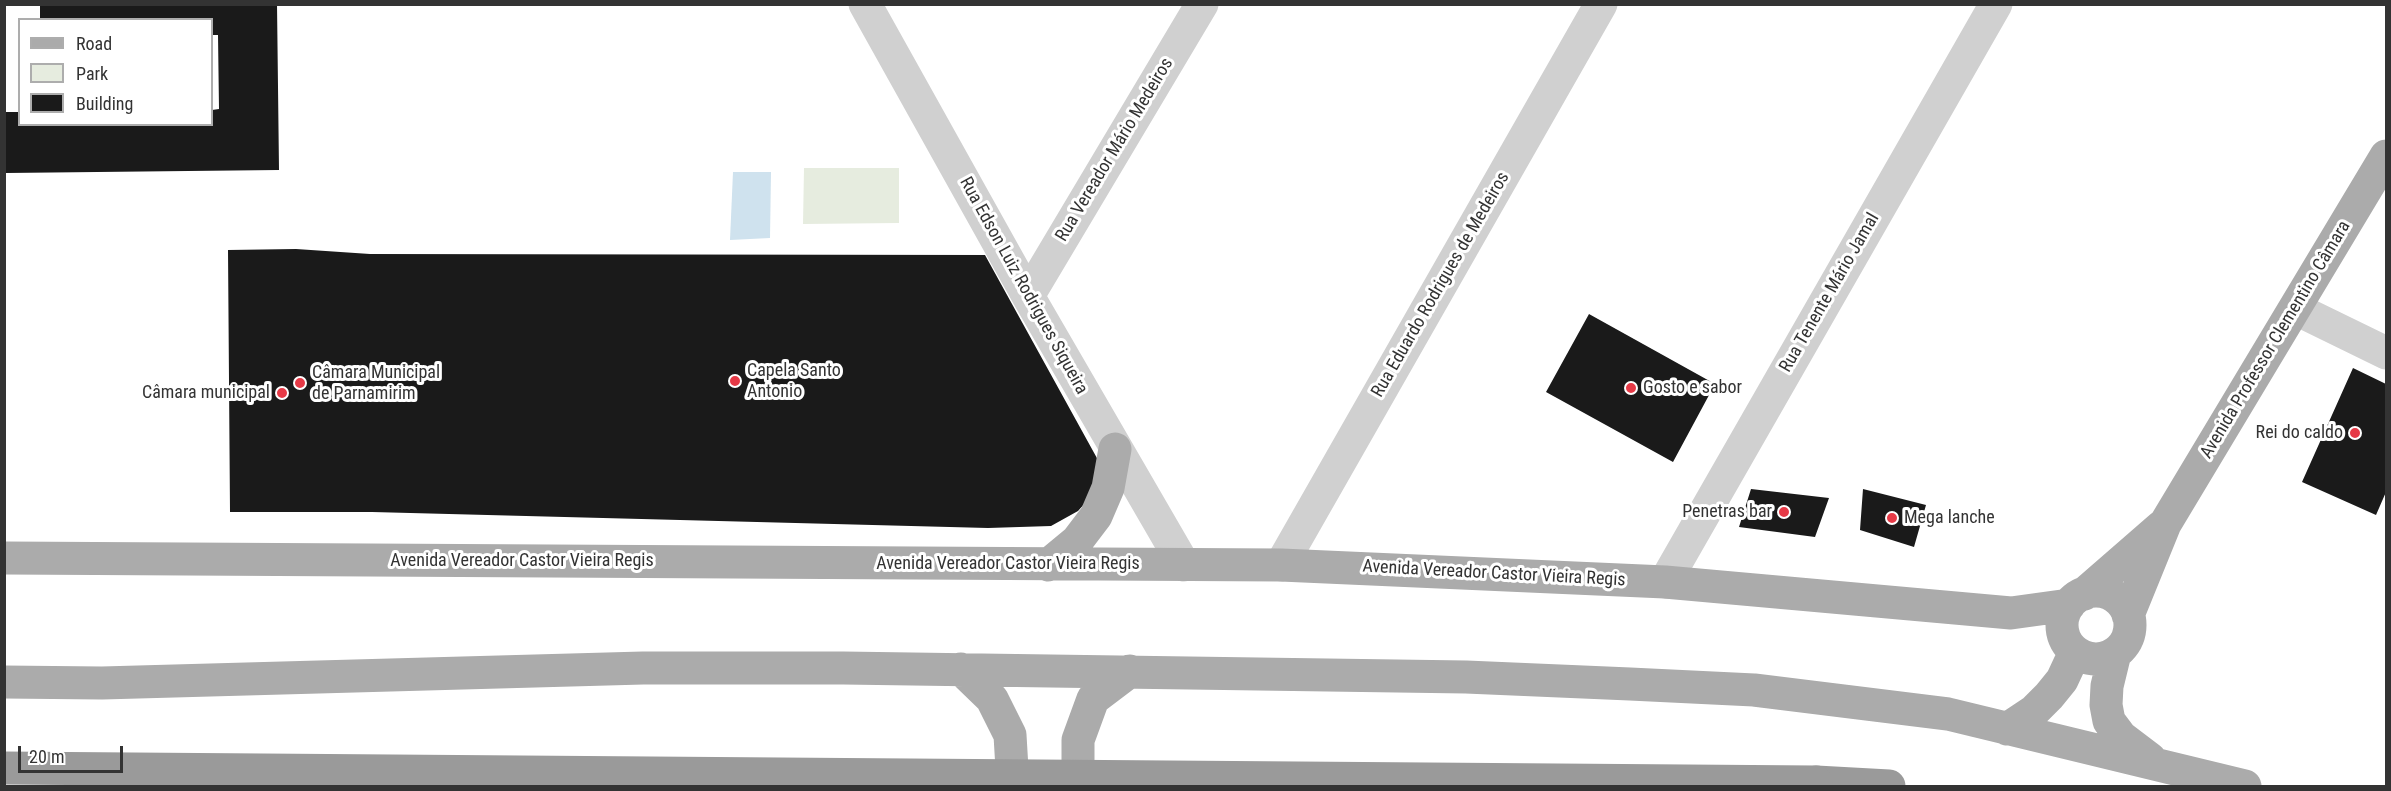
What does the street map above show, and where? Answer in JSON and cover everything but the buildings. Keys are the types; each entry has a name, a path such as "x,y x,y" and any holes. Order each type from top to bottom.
{"highway":[{"path":"4,768 1816,782 1889,786"}],"main road":[{"name":"Avenida Professor Clementino Câmara","path":"2115,654 2128,637 2130,626 2128,615 2165,524 2386,156"},
{"path":"1047,565 1077,541 1096,516 1108,488 1115,448"},
{"name":"Avenida Professor Clementino Câmara","path":"2007,729 2034,711 2062,680 2073,621 2165,524"},
{"name":"Avenida Vereador Castor Vieira Regis","path":"4,558 1281,565 1665,582 2011,613 2073,621"},
{"path":"2115,654 2095,659 2073,621 2095,591 2106,592 2124,605 2128,615"},
{"path":"2115,654 2107,686 2106,705 2109,721 2121,737 2158,765"},
{"path":"4,682 138,682 643,668 961,669 1466,677 1754,690 1948,714 2245,786"},
{"path":"961,669 992,699 1010,735 1013,786"},
{"path":"1078,786 1078,740 1093,699 1130,672"}],"street":[{"name":"Rua Edson Luiz Rodrigues Siqueira","path":"865,4 1028,296 1184,565"},
{"name":"Rua Vereador Mário Medeiros","path":"1028,296 1202,4"},
{"name":"Rua Eduardo Rodrigues de Medeiros","path":"1281,565 1601,4"},
{"name":"Rua Tenente Mário Jamal","path":"1665,582 1996,4"},
{"path":"2296,309 2386,353"}],"green space":[{"path":"804,168 899,168 899,223 803,224"}],"water":[{"path":"733,172 771,172 770,238 730,240"}],"place":[{"name":"Capela Santo Antonio","path":"735,381"},
{"name":"Câmara Municipal de Parnamirim","path":"300,383"},
{"name":"Gosto e sabor","path":"1631,388"},
{"name":"Câmara municipal","path":"282,393"},
{"name":"Rei do caldo","path":"2355,433"},
{"name":"Penetras bar","path":"1784,512"},
{"name":"Mega lanche","path":"1892,518"}]}
